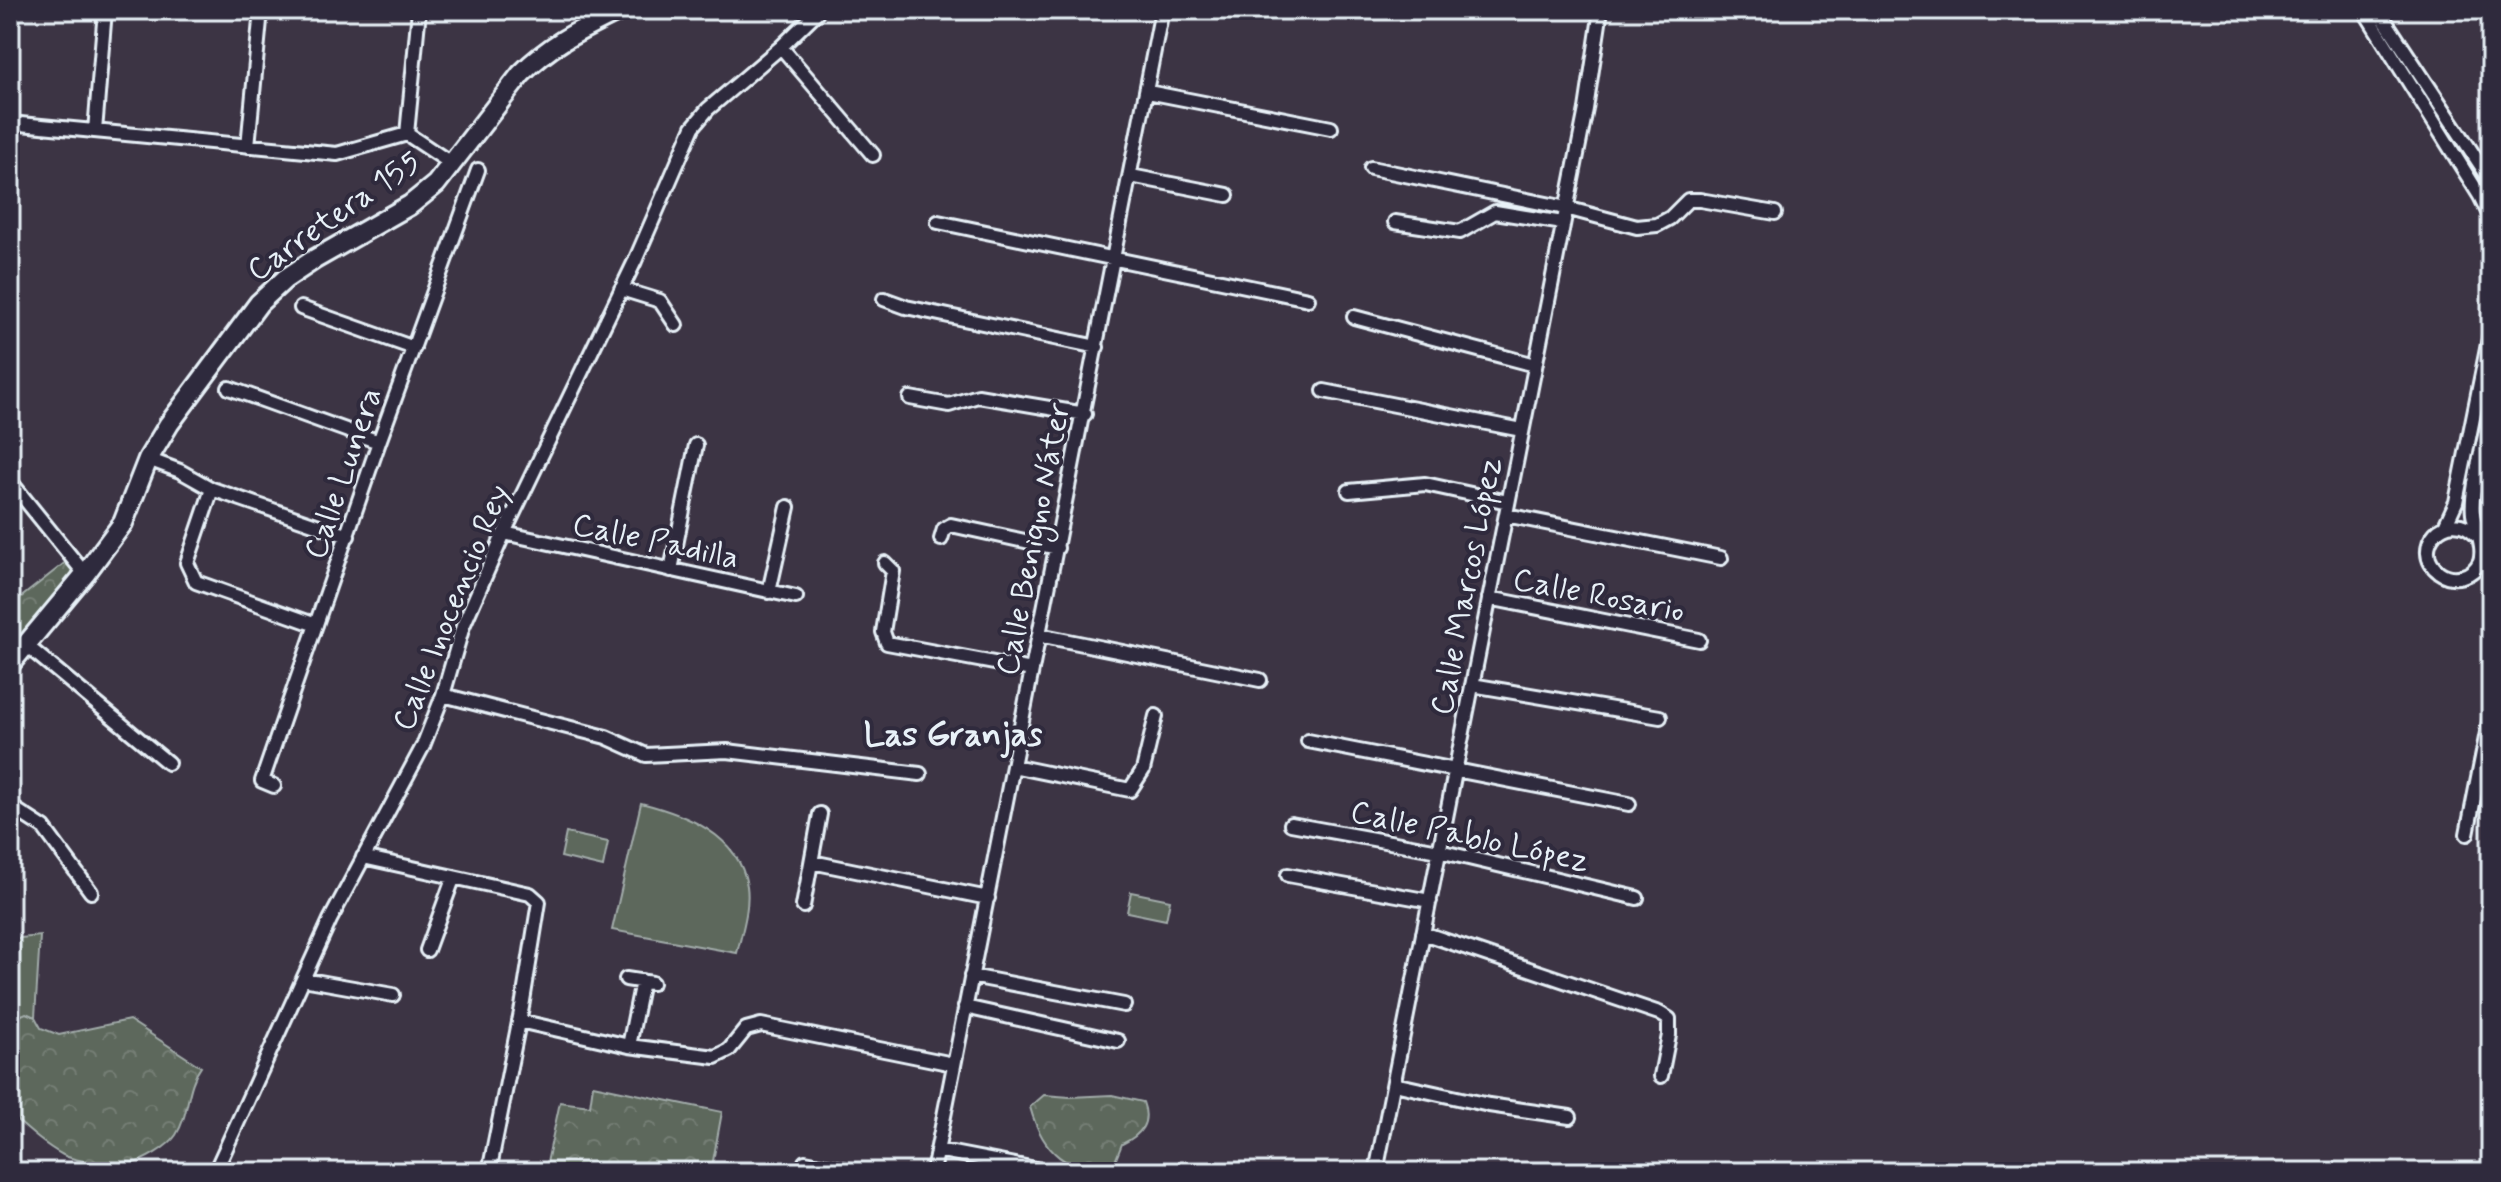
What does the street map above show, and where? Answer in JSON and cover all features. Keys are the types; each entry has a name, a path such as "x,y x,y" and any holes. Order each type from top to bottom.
{"street":[{"path":"95,131 105,10"},
{"path":"248,146 261,10"},
{"path":"407,134 419,10"},
{"name":"Calle Inocencio Rey","path":"215,1172 303,979 363,857 423,746 443,695 463,626 621,289 693,127 708,109 819,10"},
{"name":"Calle Benigno Náter","path":"933,1172 1085,414 1162,10"},
{"name":"Calle Marcos López","path":"1376,1172 1566,208 1601,10"},
{"path":"2364,10 2491,218"},
{"path":"2378,10 2491,181"},
{"name":"Carretera 155","path":"10,664 123,523 148,459 184,402 259,303 285,279 410,205 436,184 521,74 537,58 558,41 610,13"},
{"path":"781,47 873,155"},
{"path":"1148,92 1331,128"},
{"path":"10,123 337,154 407,134 452,164"},
{"path":"1371,168 1566,208 1637,227 1657,225 1670,218 1688,200 1775,213"},
{"name":"Calle Lunera","path":"274,786 262,781 379,442 478,170"},
{"path":"1131,176 1227,195"},
{"path":"1395,222 1460,232 1495,212 1563,223"},
{"path":"938,222 1308,299"},
{"path":"621,289 660,301 676,325"},
{"path":"884,299 906,307 1097,347"},
{"path":"301,308 414,348"},
{"path":"1354,317 1535,365"},
{"path":"2445,526 2456,502 2491,329"},
{"path":"229,388 379,442"},
{"path":"1324,391 1522,430"},
{"path":"910,398 949,405 978,396 1085,414"},
{"path":"2483,544 2463,525 2445,526 2437,530 2429,545 2430,561 2440,573 2455,577 2471,573 2481,558 2483,544 2472,505 2491,410"},
{"path":"671,570 696,445"},
{"path":"148,459 180,471 212,489 348,536"},
{"path":"10,481 85,574"},
{"path":"1349,491 1425,484 1508,502"},
{"path":"212,489 187,563 196,582 316,625"},
{"path":"769,592 788,507"},
{"path":"1506,515 1721,558"},
{"path":"941,539 944,529 951,525 1057,548"},
{"name":"Calle Padilla","path":"504,533 796,597"},
{"path":"885,563 893,571 883,632 887,643 1032,670"},
{"path":"2476,567 2491,569"},
{"name":"Calle Rosario","path":"1489,598 1699,640"},
{"path":"1039,635 1260,680"},
{"path":"26,645 168,763"},
{"path":"1472,685 1660,717"},
{"path":"443,695 606,737 646,755 727,751 920,774"},
{"path":"2467,834 2491,714"},
{"path":"1013,766 1130,790 1143,770 1156,716"},
{"path":"1308,741 1629,804"},
{"path":"10,806 44,828 91,892"},
{"path":"803,906 820,814"},
{"name":"Calle Pablo López","path":"1291,824 1439,851 1637,898"},
{"path":"363,857 530,894 539,902 489,1172"},
{"path":"812,862 988,898"},
{"path":"1288,875 1430,901"},
{"path":"427,950 453,879"},
{"path":"1423,933 1669,1019 1661,1076"},
{"path":"971,976 1124,1005"},
{"path":"303,979 393,995"},
{"path":"626,979 647,982 629,1046"},
{"path":"965,1007 1118,1041"},
{"path":"519,1021 629,1046 715,1057 729,1050 746,1029 761,1025 953,1064"},
{"path":"1394,1084 1489,1105 1570,1117"},
{"path":"937,1150 1051,1172"},
{"path":"805,1162 859,1172"}],"green space":[{"path":"67,561 78,571 10,652 10,606"},
{"path":"641,803 691,820 721,840 733,853 742,868 748,894 737,953 612,930"},
{"path":"566,833 608,842 603,867 561,857"},
{"path":"1131,892 1170,900 1166,920 1127,912"},
{"path":"40,936 35,1017 26,1014 10,1020 10,939"},
{"path":"26,1013 35,1017 41,1028 59,1035 129,1020 201,1067 193,1083 184,1118 172,1140 136,1162 106,1164 63,1155 29,1131 10,1114 10,1020"},
{"path":"593,1085 722,1112 711,1172 545,1172 560,1102 590,1106"},
{"path":"1044,1095 1112,1095 1143,1102 1146,1116 1143,1128 1122,1144 1115,1172 1070,1164 1050,1148 1035,1123 1030,1107"}],"district":[{"name":"Las Granjas","path":"953,733"}]}
